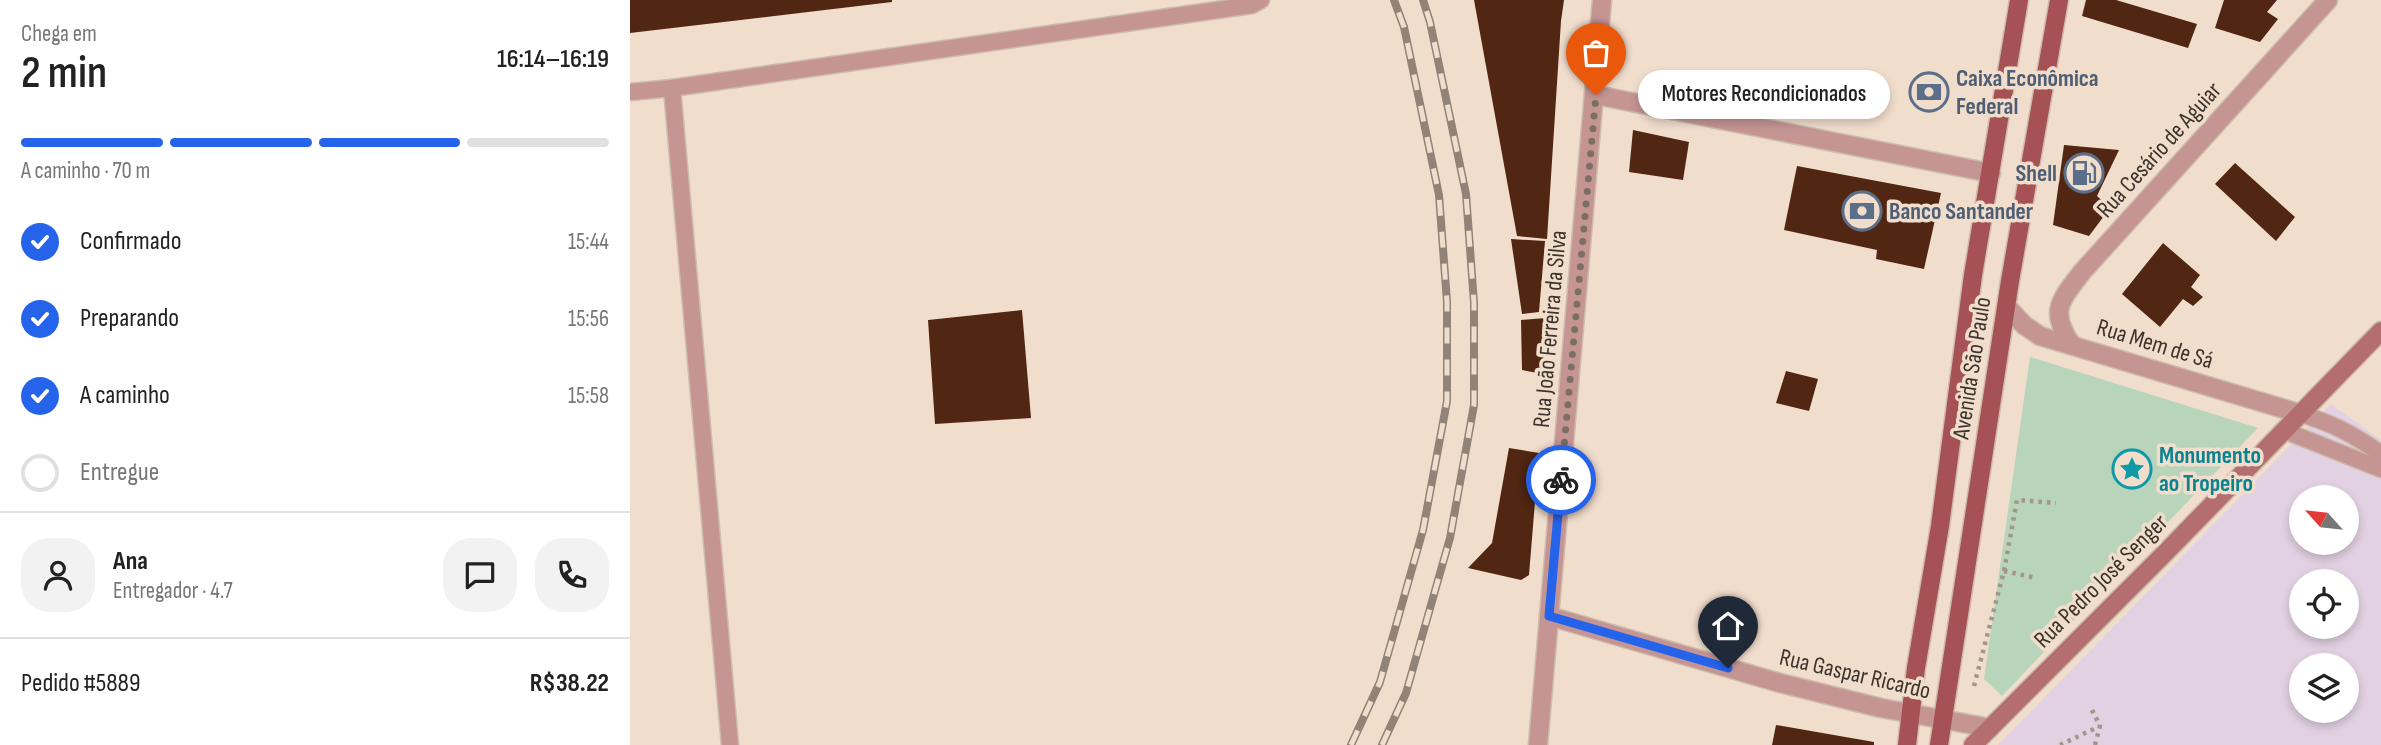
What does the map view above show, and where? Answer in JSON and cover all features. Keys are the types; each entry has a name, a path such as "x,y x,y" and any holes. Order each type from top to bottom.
{"main road":[{"name":"Avenida São Paulo","path":"1907,745 1940,526 1973,275 2018,0"},
{"name":"Avenida São Paulo","path":"1939,745 2007,307 2059,0"},
{"name":"Rua Pedro José Senger","path":"1973,745 2381,331"}],"street":[{"name":"Rua João Ferreira da Silva","path":"1538,745 1596,95 1602,0"},
{"name":"Rua Cesário de Aguiar","path":"2071,344 2061,329 2057,313 2066,294 2082,272 2328,0"},
{"path":"1596,95 1991,173"},
{"name":"Rua Mem de Sá","path":"2007,307 2024,326 2040,336 2298,414"},
{"name":"Rua Gaspar Ricardo","path":"1549,616 1780,683 1910,714 1990,728"}],"lane":[{"path":"630,92 1252,5 1261,0"},
{"path":"673,88 730,745"},
{"path":"2298,414 2323,420 2355,435 2381,454"},
{"path":"2283,430 2381,469"}],"path":[{"path":"1973,688 2004,571 2017,500 2056,503"},
{"path":"2004,571 2036,578"},
{"path":"2092,710 2100,726 2095,745"},
{"path":"2060,745 2100,726"}],"shaded area":[{"path":"2331,404 2381,440 2381,745 1998,745"}],"green space":[{"path":"2030,357 2258,428 2002,696 1984,679"}],"building":[{"path":"630,0 892,0 892,2 630,33"},
{"path":"1474,0 1564,0 1547,239 1517,236"},
{"path":"2086,0 2116,0 2197,24 2188,48 2082,16"},
{"path":"2224,0 2277,0 2267,12 2278,19 2260,42 2215,28"},
{"path":"1633,130 1689,142 1683,180 1629,172"},
{"name":"Shell","path":"2064,145 2119,150 2097,196 2110,208 2089,236 2053,225"},
{"path":"2235,163 2295,217 2276,241 2215,184"},
{"name":"Banco Santander","path":"1797,166 1941,193 1924,269 1876,259 1877,250 1784,230"},
{"path":"1511,239 1545,241 1539,312 1522,314"},
{"path":"2163,243 2200,275 2191,287 2203,297 2193,306 2183,299 2160,327 2122,294"},
{"path":"1022,310 1031,418 935,424 928,320"},
{"path":"1546,318 1543,374 1522,370 1521,320"},
{"path":"1786,371 1818,379 1809,411 1776,403"},
{"path":"1509,448 1539,453 1529,575 1521,580 1468,568 1492,543"},
{"path":"1776,725 1874,742 1874,745 1772,745"}],"railway":[{"path":"1351,745 1380,682 1423,530 1447,401 1447,302 1439,195 1404,27 1394,0"},
{"path":"1382,745 1406,693 1450,538 1474,405 1474,303 1466,194 1423,0"}],"way so far":[{"path":"1561,480 1596,95"}],"place":[{"name":"Caixa Econômica Federal","path":"1929,92"},
{"name":"Motores Recondicionados","path":"1596,95"},
{"name":"Shell","path":"2084,173"},
{"name":"Banco Santander","path":"1862,211"},
{"name":"Monumento ao Tropeiro","path":"2132,469"}],"route":[{"path":"1561,480 1549,616 1728,668"}]}
